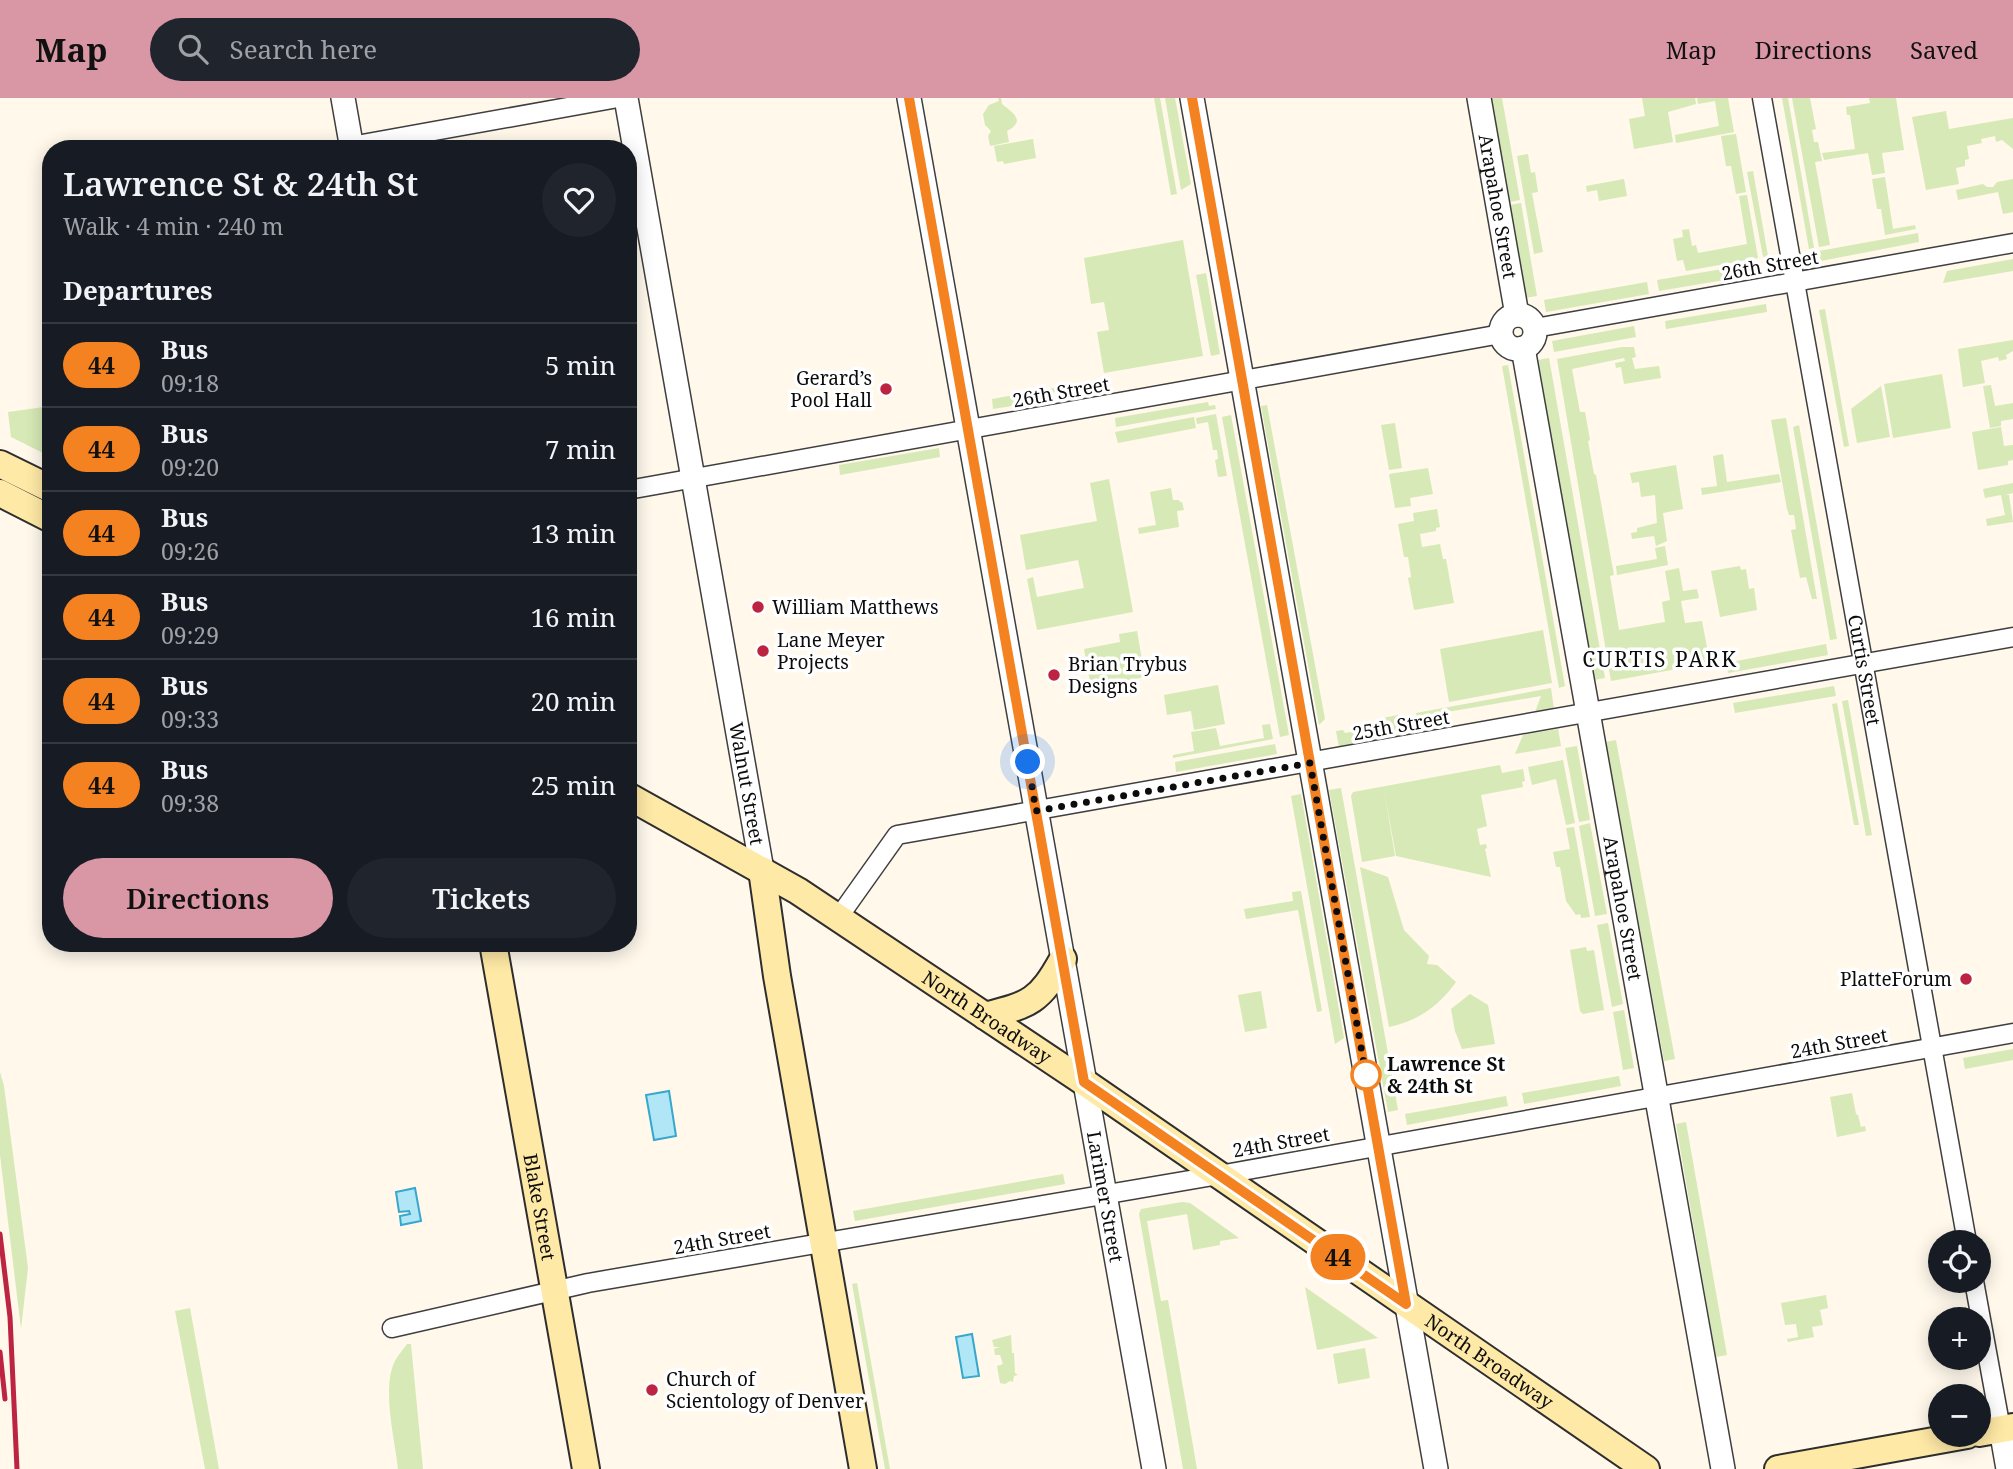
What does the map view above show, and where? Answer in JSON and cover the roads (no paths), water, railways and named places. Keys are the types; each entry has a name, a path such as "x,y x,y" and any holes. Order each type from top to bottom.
{"main road":[{"path":"0,464 42,485"},
{"path":"0,494 42,515"},
{"name":"North Broadway","path":"637,801 762,870 838,918 1084,1082 1646,1469"},
{"name":"Walnut Street","path":"762,870 863,1469"},
{"name":"Blake Street","path":"495,952 586,1469"},
{"path":"985,1016 1022,1006 1035,999 1049,983 1063,959"},
{"path":"1779,1469 1928,1442"}],"street":[{"path":"343,98 350,140"},
{"path":"389,140 618,98"},
{"name":"Walnut Street","path":"626,98 633,140"},
{"name":"Larimer Street","path":"909,98 1154,1469"},
{"path":"1192,98 1436,1469"},
{"name":"Arapahoe Street","path":"1479,98 1526,321"},
{"name":"Curtis Street","path":"1762,98 1965,1230"},
{"name":"Walnut Street","path":"637,160 762,870"},
{"name":"26th Street","path":"1526,321 1795,282 2013,243"},
{"path":"1507,319 1526,321 1532,342 1517,349 1506,344 1501,328 1507,319"},
{"name":"26th Street","path":"637,488 1501,334"},
{"name":"Arapahoe Street","path":"1522,348 1723,1469"},
{"name":"25th Street","path":"838,918 897,835 2013,637"},
{"name":"24th Street","path":"392,1328 554,1291 2013,1033"},
{"path":"1976,1293 1998,1429 2008,1469"}],"water":[{"path":"669,1091 676,1136 654,1140 646,1095"},
{"path":"415,1188 421,1221 401,1225 400,1216 410,1214 409,1211 399,1212 396,1192"},
{"path":"972,1334 979,1376 963,1378 956,1337"}],"railway":[{"path":"0,1234 10,1317 17,1469"},
{"path":"0,1352 5,1399"}],"place":[{"name":"Gerard’s Pool Hall","path":"886,389"},
{"name":"William Matthews","path":"758,607"},
{"name":"Lane Meyer Projects","path":"763,651"},
{"name":"Brian Trybus Designs","path":"1054,675"},
{"name":"PlatteForum","path":"1966,979"},
{"name":"Lawrence St & 24th St","path":"1366,1075"},
{"name":"Church of Scientology of Denver","path":"652,1390"}],"district":[{"name":"CURTIS PARK","path":"1660,659"}]}
